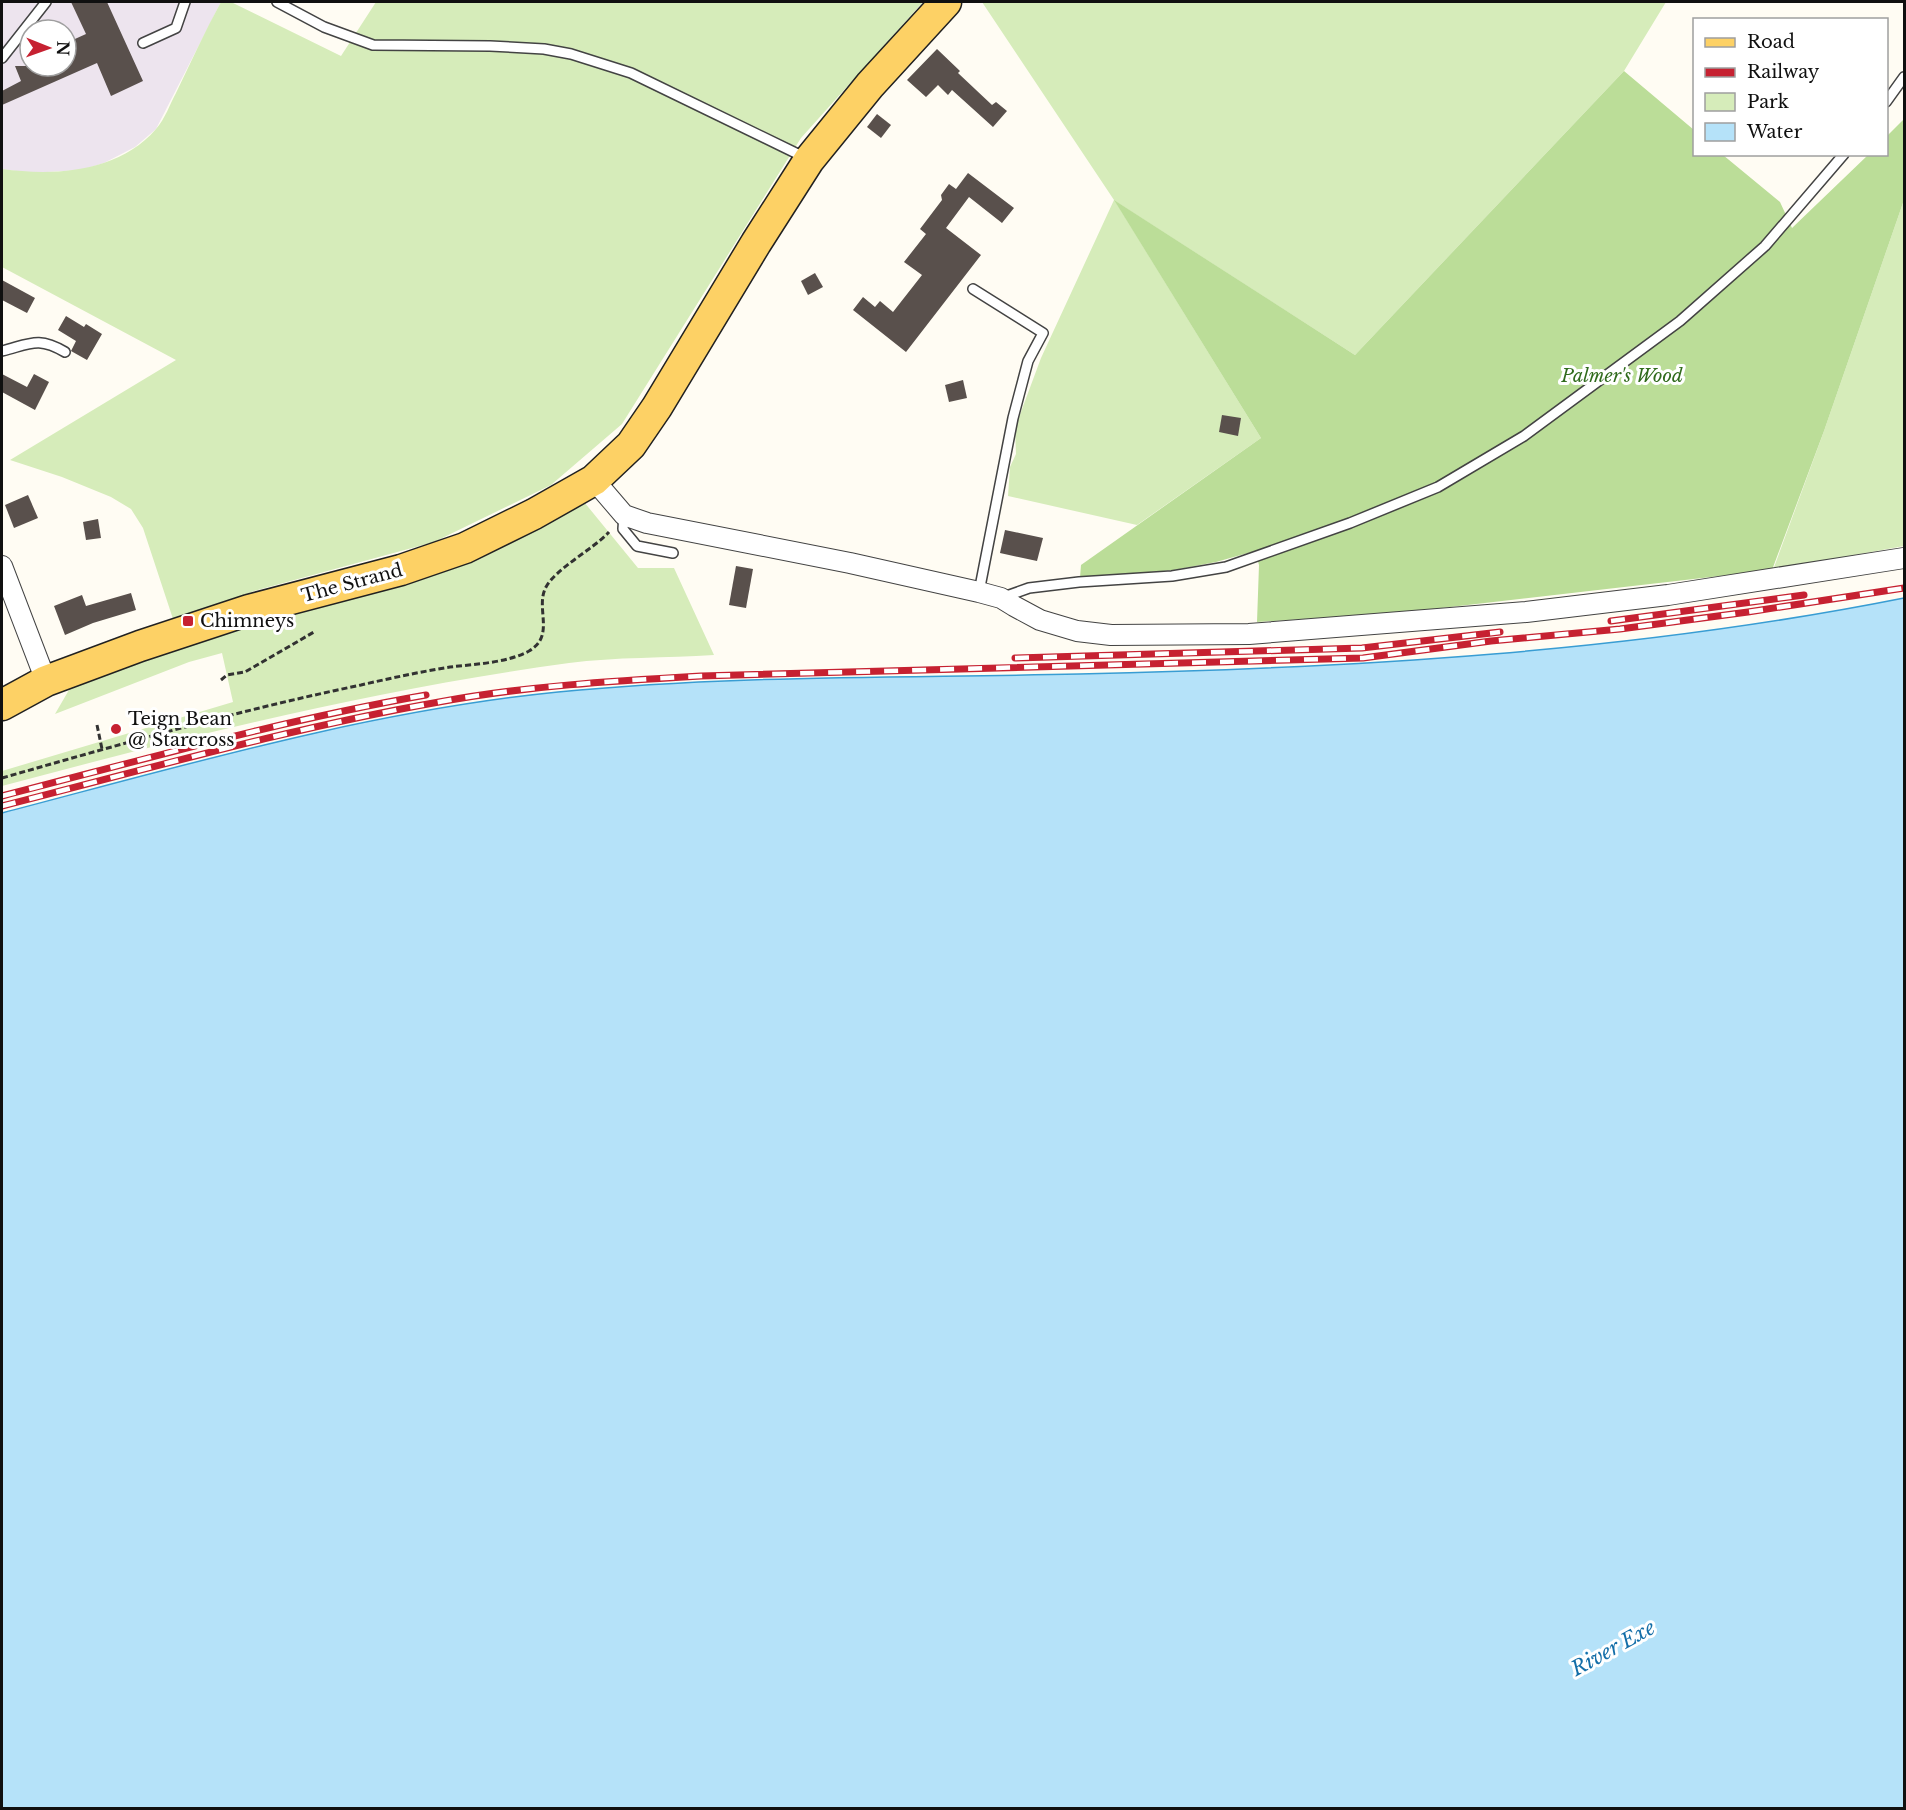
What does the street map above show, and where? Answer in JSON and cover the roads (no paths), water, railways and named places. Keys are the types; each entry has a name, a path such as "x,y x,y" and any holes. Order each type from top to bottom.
{"main road":[{"name":"The Strand","path":"2,705 46,681 140,646 249,610 401,570 465,548 534,514 594,480 631,445 651,416 809,160 870,84 946,2"}],"street":[{"path":"594,480 624,515 647,523 850,563 1001,597 1040,620 1092,634 1249,634 1550,609 1668,596 1905,558"},
{"path":"2,566 46,681"}],"lane":[{"path":"2,58 46,2"},
{"path":"143,43 176,28 185,2"},
{"path":"277,2 324,27 373,45 490,46 544,49 571,54 630,73 809,160"},
{"path":"1888,101 1905,77"},
{"path":"1001,597 1029,588 1172,576 1226,567 1350,523 1438,487 1524,436 1680,321 1765,246 1842,156"},
{"path":"973,289 1043,333 1028,361 1013,418 979,592"},
{"path":"2,351 36,342 49,343 65,352"},
{"path":"624,515 623,529 637,546 673,552"}],"water":[{"name":"River Exe","path":"1904,598 1904,1808 2,1808 2,813 347,726 417,712 558,692 753,680 1079,674 1390,662 1597,644 1700,632 1802,617"}],"railway":[{"path":"2,806 329,724 471,696 536,688 701,676 1363,658 1491,641 1620,629 1904,588"},
{"path":"1611,621 1804,595"},
{"path":"1015,658 1362,648 1500,632"},
{"path":"2,796 266,728 426,695"}],"place":[{"name":"Chimneys","path":"188,621"},
{"name":"Teign Bean @ Starcross","path":"116,729"}],"park label":[{"name":"Palmer's Wood","path":"1622,376"}]}
